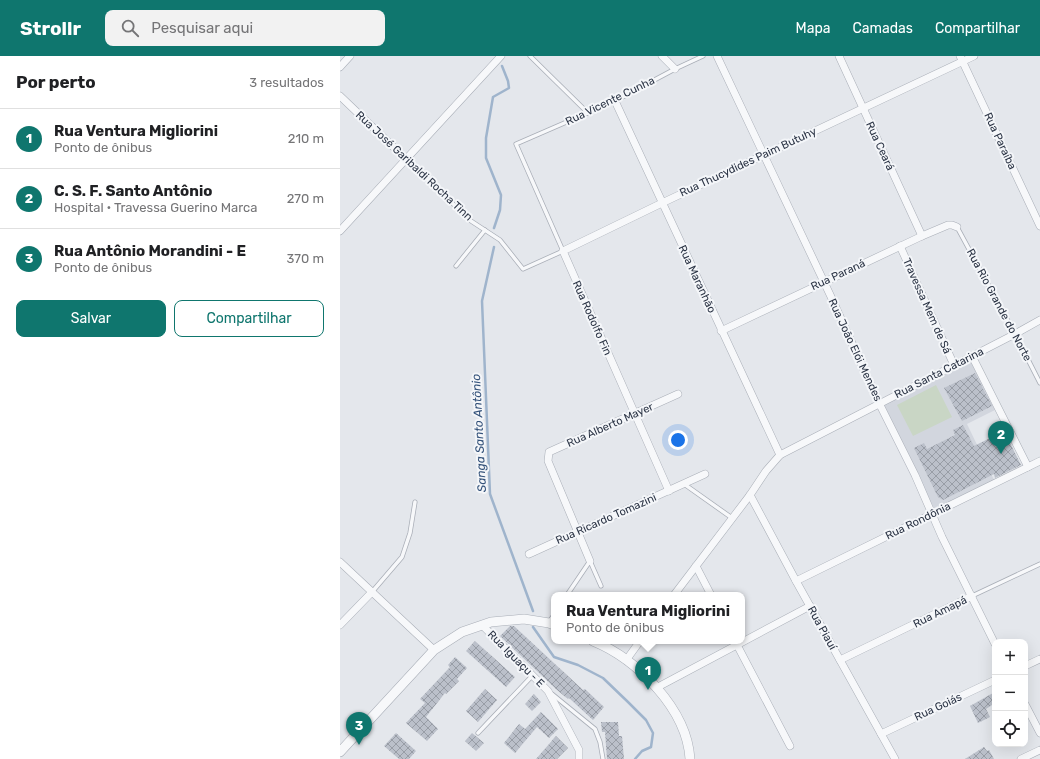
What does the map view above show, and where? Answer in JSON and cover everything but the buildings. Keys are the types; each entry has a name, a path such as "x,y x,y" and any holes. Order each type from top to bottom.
{"street":[{"path":"340,67 350,56"},
{"path":"340,231 501,56"},
{"path":"662,56 675,69"},
{"name":"Rua João Elói Mendes","path":"717,56 824,282 879,403 915,475 942,537 993,639"},
{"name":"Rua Ceará","path":"839,56 922,236"},
{"name":"Rua Thucydides Paim Butuhy","path":"563,251 962,59 974,56"},
{"name":"Rua Paraíba","path":"962,59 1040,226"},
{"name":"Rua José Garibaldi Rocha Tinn","path":"340,96 406,159"},
{"name":"Rua Maranhão","path":"615,102 780,455"},
{"name":"Rua Paraná","path":"721,331 922,236 948,225 952,224 957,227"},
{"name":"Travessa Mem de Sá","path":"900,246 954,365"},
{"name":"Rua Rodolfo Fin","path":"563,251 669,491"},
{"name":"Rua Santa Catarina","path":"676,592 733,518 766,471 780,455 1040,320"},
{"path":"972,356 1028,467"},
{"name":"Rua Alberto Mayer","path":"578,531 548,461 549,452 678,394"},
{"name":"Rua Rondônia","path":"796,581 1040,462"},
{"name":"Rua Ricardo Tomazini","path":"529,554 705,474"},
{"name":"Rua Piauí","path":"750,495 895,759"},
{"path":"578,531 590,561"},
{"path":"340,562 434,650"},
{"path":"696,566 709,592"},
{"path":"340,625 372,592"},
{"name":"Rua Amapá","path":"840,660 972,596"},
{"path":"745,638 810,606"},
{"path":"340,752 434,650 462,632 491,622 524,619 551,621"},
{"name":"Rua Iguaçu - E","path":"482,625 548,691 578,750 579,759"},
{"path":"599,644 627,659 640,670 672,708 681,725 688,744 690,759"},
{"path":"627,659 638,644"},
{"path":"656,688 734,644"},
{"path":"737,644 790,746"},
{"path":"1028,665 1040,659"},
{"name":"Rua Goiás","path":"881,734 992,681"},
{"path":"1028,710 1040,733"},
{"path":"1021,759 1040,750"}],"lane":[{"path":"530,56 588,113"},
{"name":"Rua Vicente Cunha","path":"516,144 615,102 675,69 703,56"},
{"name":"Rua Rodolfo Fin","path":"516,144 563,251"},
{"name":"Rua José Garibaldi Rocha Tinn","path":"406,159 471,221 500,240 523,269"},
{"name":"Rua Rio Grande do Norte","path":"957,227 1040,383"},
{"path":"456,266 485,230"},
{"name":"Rua Thucydides Paim Butuhy","path":"523,269 563,251"},
{"path":"684,484 733,518"},
{"path":"372,592 402,557 410,533 415,502"},
{"path":"590,561 602,586"},
{"path":"569,592 590,561"},
{"name":"Rua Amapá","path":"972,596 1040,564"},
{"path":"478,733 532,675"},
{"path":"548,691 594,729 600,742 603,759"}],"shaded area":[{"path":"971,362 995,410 967,424 995,482 935,510 883,405"}],"green space":[{"path":"936,385 952,417 913,436 897,405"}],"waterway":[{"name":"Sanga Santo Antônio","path":"494,228 500,210 501,195 486,158 486,138 493,97 509,88 502,66"},
{"name":"Sanga Santo Antônio","path":"494,247 482,301 490,494 533,611"},
{"name":"Sanga Santo Antônio","path":"533,627 554,657 578,665 603,678 646,720 653,733 651,747 642,751 635,759"}],"place":[{"name":"C. S. F. Santo Antônio","path":"1001,454"},
{"name":"Rua Ventura Migliorini","path":"648,690"},
{"name":"Rua Antônio Morandini - E","path":"359,745"}]}
